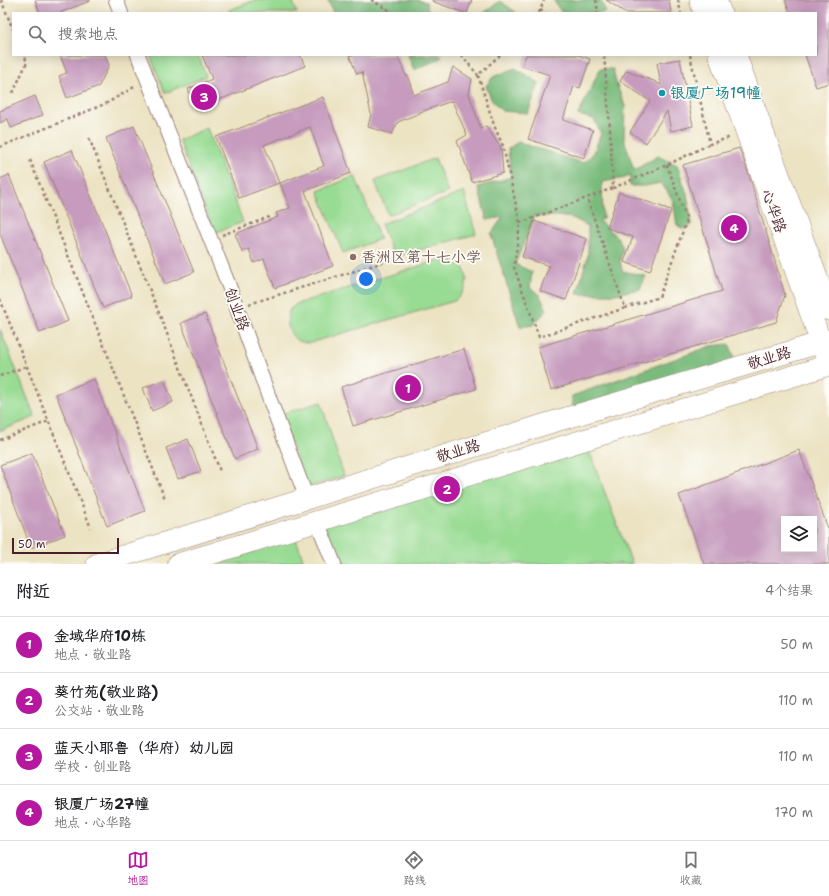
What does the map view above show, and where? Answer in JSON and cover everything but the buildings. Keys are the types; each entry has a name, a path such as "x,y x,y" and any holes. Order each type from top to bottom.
{"main road":[{"path":"700,0 704,12"},
{"path":"716,0 721,12"},
{"name":"心华路","path":"719,56 753,129 829,310"},
{"name":"心华路","path":"736,56 753,129 825,341 829,365"},
{"name":"敬业路","path":"97,564 546,424 825,341"},
{"name":"敬业路","path":"178,564 829,365"},
{"name":"创业路","path":"307,499 317,521"}],"street":[{"path":"116,0 121,12"},
{"name":"创业路","path":"138,56 229,286 307,499"},
{"name":"创业路","path":"317,521 334,564"}],"path":[{"path":"1,0 12,27"},
{"path":"371,0 392,12"},
{"path":"539,11 544,0"},
{"path":"596,0 598,12"},
{"path":"678,0 681,12"},
{"path":"13,93 27,62 24,56"},
{"path":"462,56 478,75 494,125 503,146 520,223 514,266 539,337 659,297 687,220 667,165"},
{"path":"478,75 499,56"},
{"path":"604,56 613,188"},
{"path":"690,56 710,144"},
{"path":"0,147 107,103 147,80"},
{"path":"520,223 613,188 667,165 710,144 753,129"},
{"path":"89,138 220,471"},
{"path":"30,160 165,499"},
{"path":"587,198 625,308"},
{"path":"210,240 272,216"},
{"path":"247,298 250,305 390,260"},
{"path":"0,299 91,528"},
{"path":"0,376 27,366"},
{"path":"0,440 49,421"}],"green space":[{"path":"256,0 292,0 297,12 230,12 229,10"},
{"path":"328,0 417,0 426,2 429,12 391,12 389,8 375,12 333,12"},
{"path":"600,0 606,11 561,12 554,1"},
{"path":"500,1 516,12 485,12"},
{"path":"150,56 198,56 206,76 165,93"},
{"path":"408,56 441,56 441,58 414,70"},
{"path":"515,68 539,83 528,113 502,111 492,101 486,86 493,77"},
{"path":"600,69 613,69 616,83 625,106 624,139 634,170 633,171 658,156 677,165 687,194 692,225 683,229 677,225 673,200 661,183 644,186 630,186 630,174 625,178 602,182 603,219 599,221 618,238 623,248 620,260 622,271 646,276 640,289 615,294 577,294 588,255 588,226 573,218 535,216 515,264 532,272 530,288 539,294 547,310 533,325 520,327 491,234 503,217 487,220 478,187 511,177 508,149 518,142 583,163 593,154 601,134 594,119 578,115"},
{"path":"207,128 243,222 214,233 179,140"},
{"path":"435,158 448,192 388,215 375,181"},
{"path":"355,176 380,239 343,253 318,191"},
{"path":"464,192 476,234 394,257 381,224"},
{"path":"446,259 454,261 465,270 466,283 464,290 454,301 309,343 297,340 289,330 287,320 289,312 296,304"},
{"path":"0,329 35,417 0,431"},
{"path":"729,344 736,361 572,408 572,396 711,346"},
{"path":"321,402 344,476 306,488 281,414"},
{"path":"585,440 632,564 334,564 317,522"},
{"path":"295,536 303,559 288,564 200,564"}],"place":[{"name":"银厦广场19幢","path":"662,93"},
{"name":"蓝天小耶鲁（华府）幼儿园","path":"204,97"},
{"name":"银厦广场27幢","path":"734,228"},
{"name":"香洲区第十七小学","path":"353,257"},
{"name":"金域华府10栋","path":"408,388"},
{"name":"葵竹苑(敬业路)","path":"447,489"}]}
